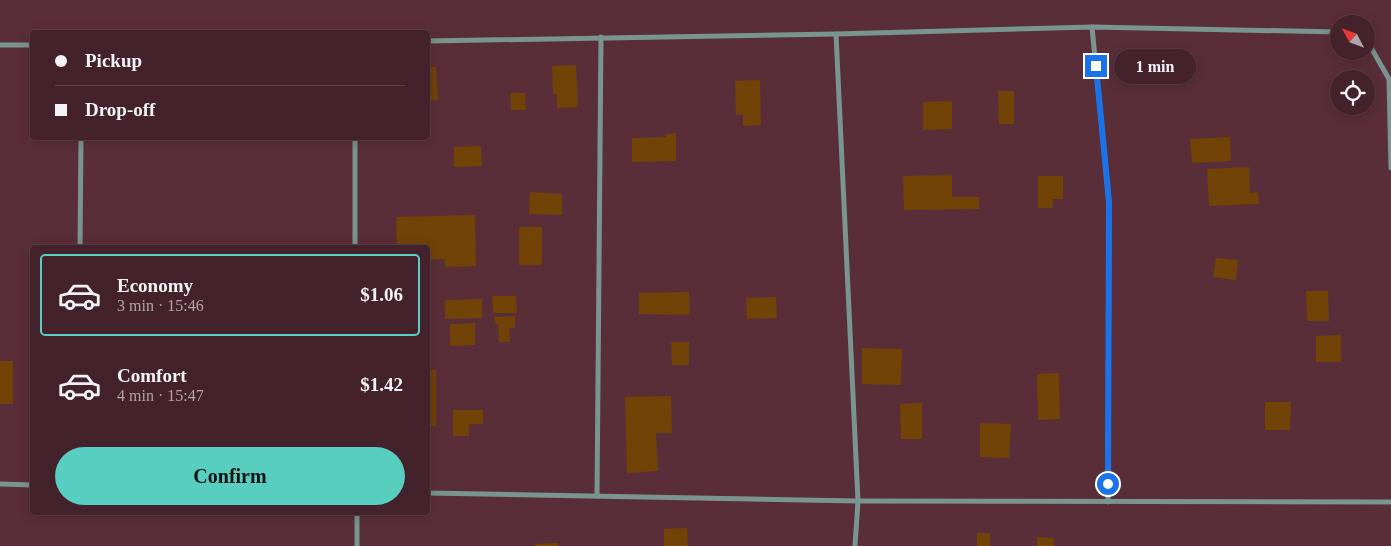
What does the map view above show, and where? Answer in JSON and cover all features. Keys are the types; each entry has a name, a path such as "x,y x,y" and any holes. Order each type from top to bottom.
{"street":[{"path":"1092,27 1109,202 1108,502"},
{"path":"430,41 836,34 1092,27 1330,32"},
{"path":"836,34 858,501 855,546"},
{"path":"597,496 601,37"},
{"path":"0,46 30,45"},
{"path":"1375,55 1389,80 1391,168"},
{"path":"80,245 82,140"},
{"path":"355,140 355,245"},
{"path":"0,484 30,485"},
{"path":"430,493 858,501 1391,502"},
{"path":"356,515 357,546"}],"building":[{"path":"576,65 578,107 557,108 557,94 553,94 552,66"},
{"path":"430,67 436,67 438,100 430,101"},
{"path":"760,80 761,125 743,126 743,114 736,115 735,81"},
{"path":"998,91 1014,91 1014,124 999,124"},
{"path":"510,93 525,93 526,110 511,110"},
{"path":"952,101 952,129 923,130 923,102"},
{"path":"676,133 676,161 632,162 632,138 666,137 666,134"},
{"path":"1230,137 1231,161 1192,163 1190,139"},
{"path":"481,146 482,166 454,167 454,147"},
{"path":"1249,167 1250,193 1258,192 1259,204 1209,206 1207,169"},
{"path":"952,175 952,197 979,197 979,209 904,210 903,176"},
{"path":"1038,176 1063,176 1063,199 1053,199 1053,208 1038,208"},
{"path":"530,192 562,194 562,215 529,214"},
{"path":"475,215 476,266 445,267 444,259 430,260 430,245 397,245 396,217"},
{"path":"519,227 542,227 542,265 519,265"},
{"path":"1216,258 1238,260 1236,280 1213,277"},
{"path":"1306,291 1328,291 1329,321 1307,321"},
{"path":"689,292 690,315 639,314 639,293"},
{"path":"492,296 516,296 517,313 493,313"},
{"path":"776,297 777,318 747,319 746,298"},
{"path":"482,299 482,318 445,319 445,300"},
{"path":"515,316 515,328 509,328 510,342 499,342 498,324 495,324 494,317"},
{"path":"475,323 475,345 450,346 450,324"},
{"path":"1341,335 1341,362 1316,362 1316,336"},
{"path":"671,342 689,342 689,365 672,365"},
{"path":"862,348 902,349 901,385 862,384"},
{"path":"0,361 13,361 13,404 0,404"},
{"path":"430,370 436,370 436,426 430,426"},
{"path":"1059,373 1060,419 1038,420 1037,374"},
{"path":"671,396 672,433 656,433 658,471 627,473 625,397"},
{"path":"1265,402 1291,402 1290,430 1265,430"},
{"path":"922,403 922,439 901,439 900,404"},
{"path":"453,410 483,410 483,424 469,424 469,436 453,436"},
{"path":"980,423 1011,424 1009,458 980,457"},
{"path":"687,528 688,546 664,546 664,529"},
{"path":"977,533 990,533 990,546 977,546"},
{"path":"1037,537 1054,538 1054,546 1037,546"},
{"path":"558,543 558,546 535,546 535,544"}],"route":[{"path":"1096,66 1109,202 1108,484"}]}
